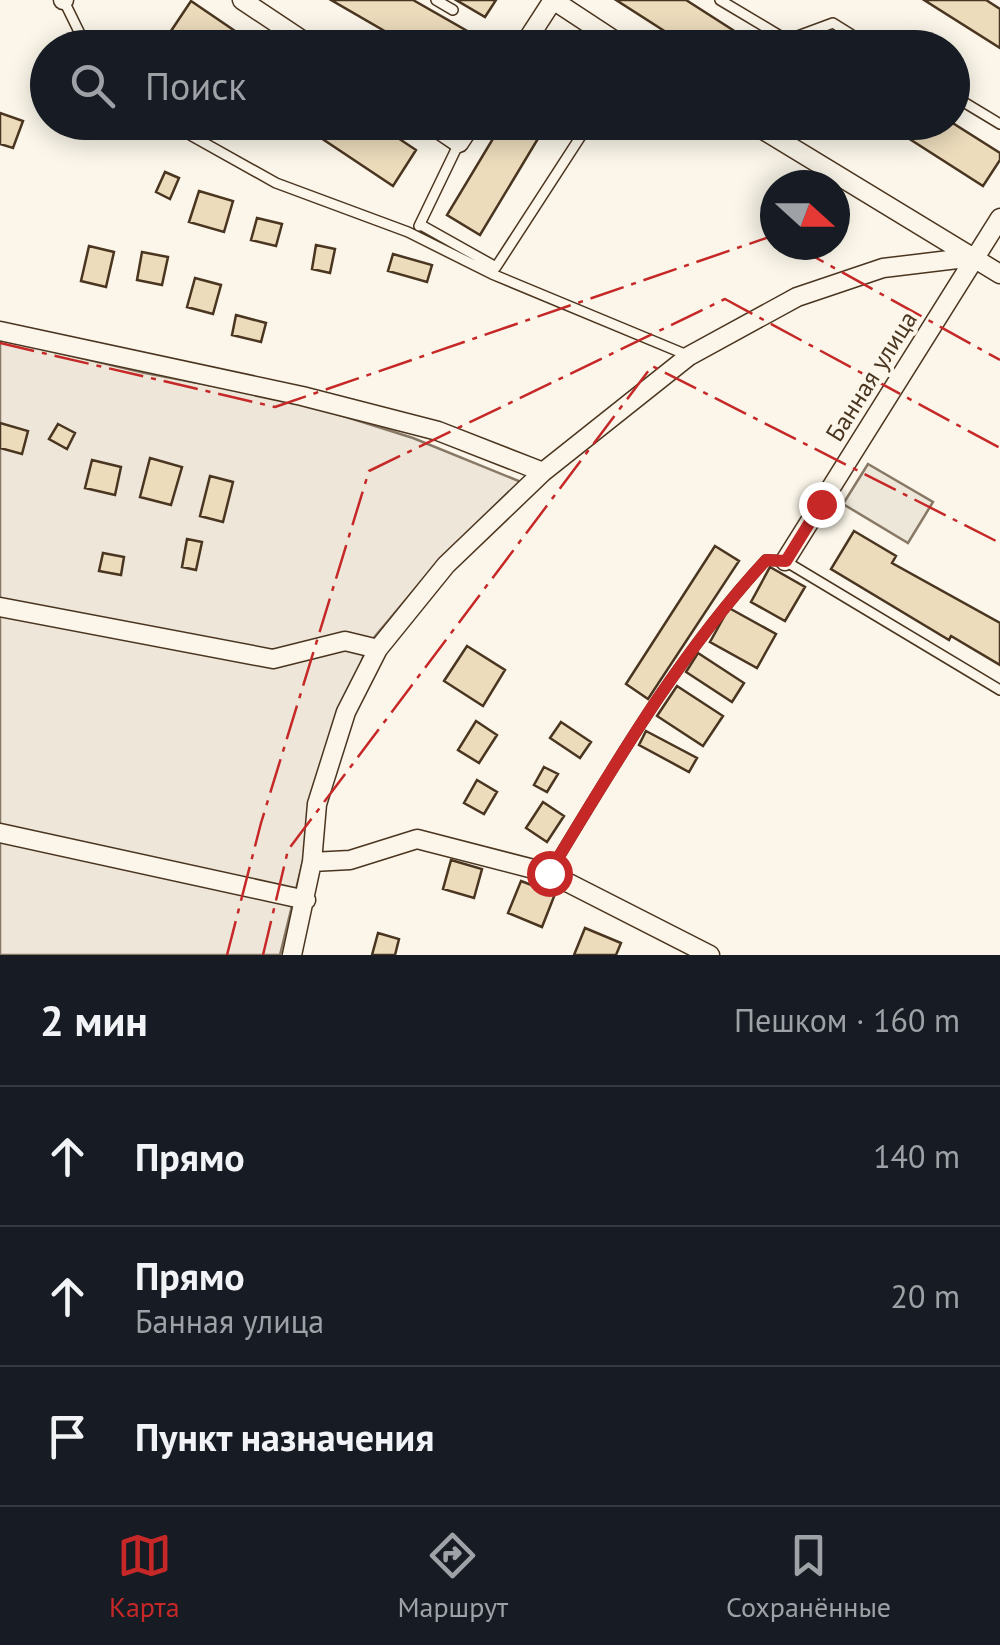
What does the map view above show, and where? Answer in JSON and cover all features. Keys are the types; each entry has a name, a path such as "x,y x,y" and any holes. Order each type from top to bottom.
{"street":[{"path":"242,0 287,30"},
{"path":"534,30 553,0 599,30"},
{"path":"455,140 461,140"},
{"path":"780,140 1000,274"},
{"name":"Банная улица","path":"786,561 1000,218"},
{"path":"292,955 306,900 317,804 346,712 378,650 446,565 543,472 689,356 798,297 884,268 974,257"},
{"path":"0,330 248,384 438,431 543,472"},
{"path":"0,607 273,659 345,641 378,650"},
{"path":"0,833 306,900"},
{"path":"312,862 350,860 417,839 549,873 710,955"}],"lane":[{"path":"63,0 78,30"},
{"path":"436,0 453,10"},
{"path":"720,0 770,30"},
{"path":"815,30 834,23 845,30"},
{"path":"970,106 1000,124"},
{"path":"200,140 276,182 408,232 689,356"},
{"path":"494,271 578,140"},
{"path":"408,232 421,225 459,143"},
{"path":"421,225 494,271"},
{"path":"549,873 654,702 729,600 766,560 786,561 1000,690"}],"shaded area":[{"path":"0,339 145,373 299,402 413,438 526,484 441,558 367,646 328,758 280,955 0,955"},
{"path":"868,464 933,502 908,543 843,504"}],"building":[{"path":"331,0 413,0 466,30 383,30"},
{"path":"456,0 496,0 485,17"},
{"path":"616,0 686,0 733,30 663,30"},
{"path":"924,0 986,0 1000,9 1000,48"},
{"path":"191,1 234,30 172,30"},
{"path":"0,113 23,121 13,148 0,144"},
{"path":"970,134 1000,153 1000,160 983,186 911,140 970,140"},
{"path":"324,140 401,140 416,150 393,186"},
{"path":"492,140 537,140 480,235 447,215"},
{"path":"165,172 179,178 170,199 156,192"},
{"path":"199,191 233,201 224,232 189,222"},
{"path":"257,218 282,224 276,246 251,240"},
{"path":"316,245 335,249 330,273 312,269"},
{"path":"89,246 114,252 106,287 81,281"},
{"path":"142,252 168,257 162,285 137,280"},
{"path":"393,254 432,265 427,282 388,271"},
{"path":"195,278 221,285 213,314 187,307"},
{"path":"236,315 266,323 261,342 232,335"},
{"path":"0,423 28,431 22,454 0,448"},
{"path":"58,424 75,433 67,449 49,439"},
{"path":"150,458 182,467 171,505 140,497"},
{"path":"92,460 121,467 115,495 85,488"},
{"path":"210,476 233,482 223,522 200,516"},
{"path":"854,531 896,556 892,563 1000,623 1000,665 951,636 949,640 831,569"},
{"path":"187,539 202,542 196,570 182,567"},
{"path":"715,546 739,561 648,699 626,684"},
{"path":"103,553 124,557 121,575 99,571"},
{"path":"770,567 805,587 785,621 751,602"},
{"path":"729,608 776,634 757,668 710,642"},
{"path":"467,646 505,670 483,706 444,681"},
{"path":"698,653 744,683 732,702 686,672"},
{"path":"677,686 723,716 703,746 657,716"},
{"path":"476,721 497,735 479,763 458,750"},
{"path":"561,722 591,742 580,758 550,738"},
{"path":"646,731 697,758 689,772 639,745"},
{"path":"544,767 558,774 547,792 534,785"},
{"path":"477,780 497,792 484,814 464,803"},
{"path":"543,802 564,816 547,842 526,828"},
{"path":"451,860 482,869 474,898 443,889"},
{"path":"521,881 555,894 542,927 508,913"},
{"path":"585,928 621,943 616,955 574,955"},
{"path":"378,933 399,939 395,955 372,955"}],"power":[{"path":"0,343 275,407 760,240"},
{"path":"820,260 1000,360"},
{"path":"227,955 261,823 369,471 725,299 1000,448"},
{"path":"263,955 288,850 652,366 1000,543"}],"route":[{"path":"549,873 654,702 729,600 766,560 786,561 821,504"}]}
